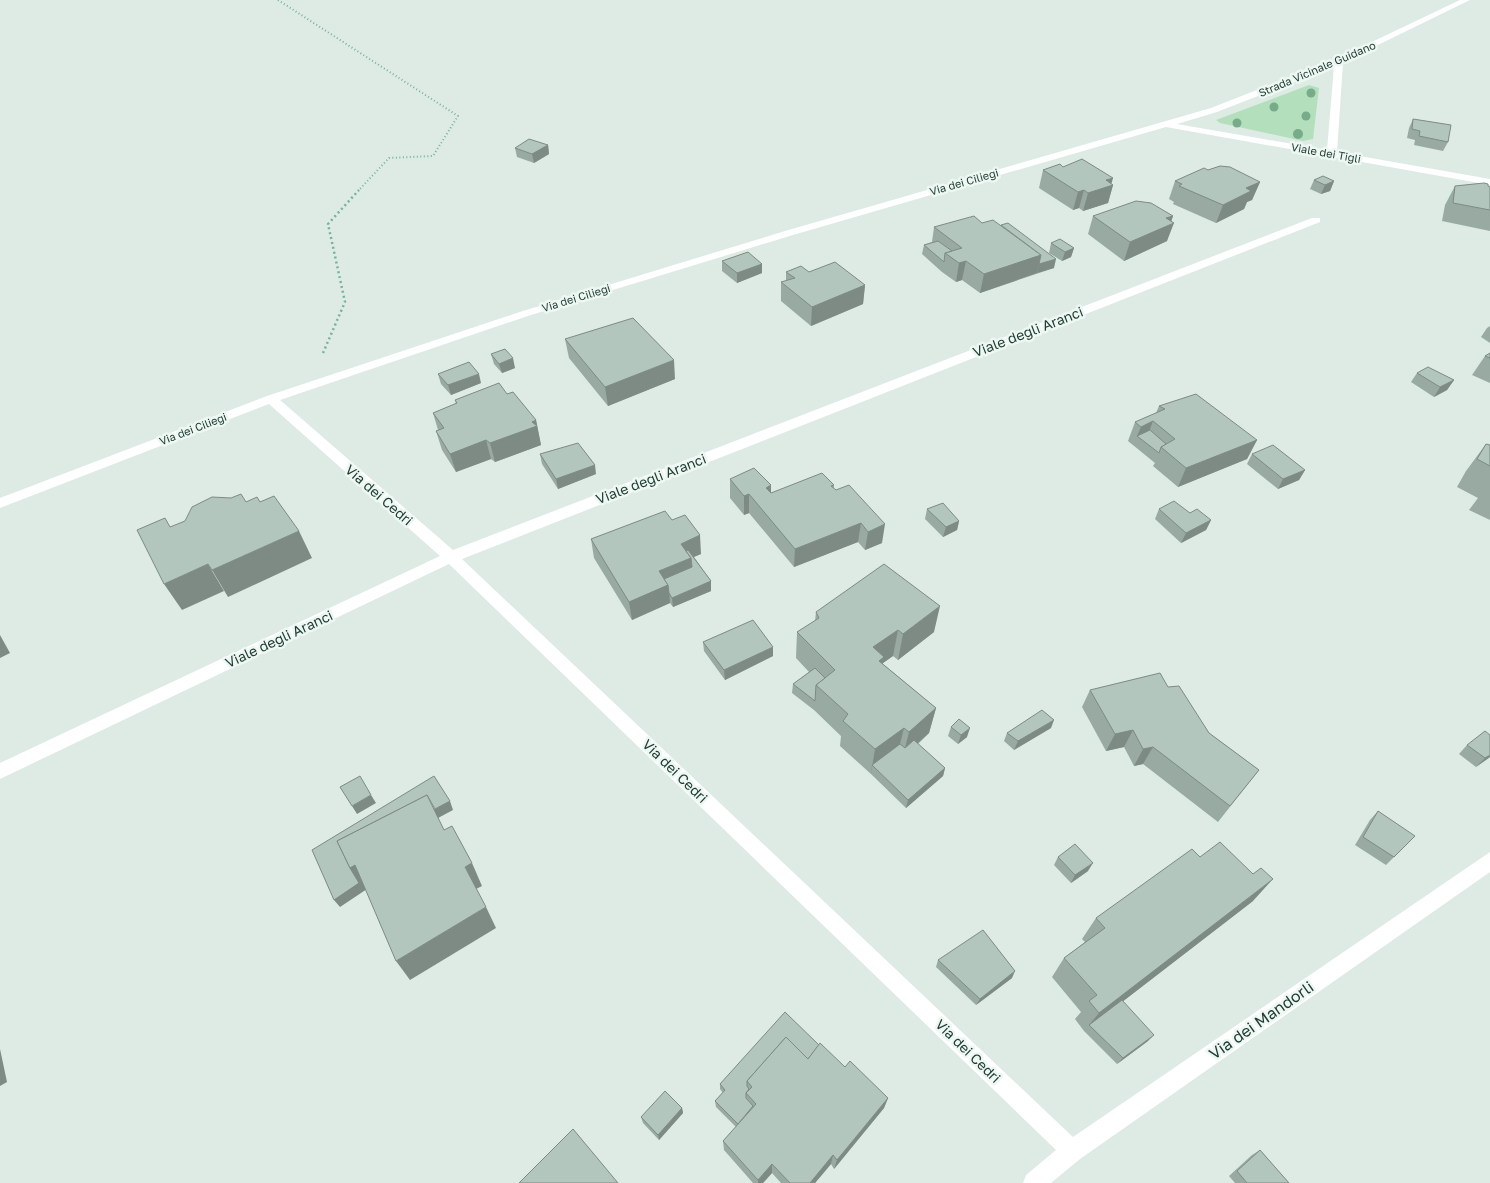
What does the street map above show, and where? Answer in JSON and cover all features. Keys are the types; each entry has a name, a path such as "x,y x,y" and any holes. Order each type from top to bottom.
{"street":[{"name":"Strada Vicinale Guidano","path":"1163,124 1214,110 1339,61 1466,0"},
{"path":"1332,154 1339,61"},
{"name":"Via dei Ciliegi","path":"0,503 271,399 526,313 1163,124"},
{"name":"Viale dei Tigli","path":"1163,124 1490,182"},
{"name":"Viale degli Aranci","path":"0,772 451,557 1316,220"},
{"name":"Via dei Cedri","path":"271,399 451,557 1072,1151"},
{"name":"Via dei Mandorli","path":"1034,1183 1072,1151 1488,868"}],"path":[{"path":"278,0 458,116 433,156 389,158 328,224 345,302 308,387"}],"green space":[{"path":"1309,85 1319,88 1313,139 1303,141 1220,123 1216,120"}],"building":[{"path":"1413,119 1451,125 1448,142 1419,136 1420,131 1412,129"},
{"path":"529,139 548,145 532,154 515,148"},
{"path":"1082,159 1113,178 1106,180 1113,185 1088,193 1084,190 1078,192 1043,170 1060,164 1063,167"},
{"path":"1220,166 1230,167 1260,182 1246,188 1251,191 1223,205 1179,186 1182,184 1175,181 1204,168 1208,170"},
{"path":"1323,176 1334,181 1325,185 1314,180"},
{"path":"1484,183 1490,187 1490,210 1453,203 1455,186"},
{"path":"1136,201 1151,203 1173,216 1166,218 1174,223 1130,242 1093,216"},
{"path":"974,216 982,223 993,220 1041,255 984,274 966,261 959,263 945,253 962,248 934,227"},
{"path":"1008,223 1056,259 1039,264 1041,255 1001,225"},
{"path":"1060,239 1074,248 1065,252 1051,243"},
{"path":"938,241 952,251 945,253 944,262 924,245"},
{"path":"748,252 762,264 737,273 722,261"},
{"path":"835,262 865,285 812,307 781,282 795,278 786,272 801,266 809,272"},
{"path":"633,318 674,360 605,387 565,339"},
{"path":"505,349 513,358 499,364 491,354"},
{"path":"469,362 479,374 448,385 438,374"},
{"path":"1428,367 1454,380 1440,387 1417,373"},
{"path":"499,383 507,394 513,392 536,420 532,422 537,426 490,443 486,440 450,454 436,431 444,428 433,413 457,403 455,400"},
{"path":"1196,394 1257,440 1186,468 1161,447 1175,439 1153,421 1141,427 1135,422 1165,409 1159,406"},
{"path":"1150,430 1166,444 1161,447 1159,453 1137,436"},
{"path":"578,443 595,465 556,479 540,454"},
{"path":"1486,444 1490,445 1490,466 1477,459"},
{"path":"1273,445 1305,470 1283,479 1252,454"},
{"path":"754,468 771,485 766,488 771,493 822,473 834,485 831,486 836,490 849,485 885,524 868,532 861,523 795,549 749,494 744,496 730,479"},
{"path":"241,494 246,502 257,497 260,502 274,496 299,531 212,570 208,564 164,584 137,530 165,518 170,527 185,521 192,507 212,497 231,498"},
{"path":"1174,501 1190,513 1197,509 1211,520 1186,533 1159,509"},
{"path":"943,503 959,521 946,527 927,509"},
{"path":"665,511 672,520 685,515 700,535 681,544 691,558 659,571 668,585 629,602 591,539"},
{"path":"688,550 711,581 672,598 664,579 692,567 691,558 686,551"},
{"path":"884,564 940,606 903,634 898,630 873,647 884,657 879,661 936,708 909,732 904,728 875,749 843,721 848,714 816,685 835,670 797,632 819,618 816,612"},
{"path":"753,620 773,647 724,670 703,642"},
{"path":"815,668 825,678 816,685 815,701 793,684"},
{"path":"1160,673 1168,687 1179,686 1209,733 1259,770 1230,806 1153,747 1143,749 1133,730 1115,734 1090,690"},
{"path":"1042,710 1054,720 1018,741 1007,733"},
{"path":"959,719 970,728 961,735 951,727"},
{"path":"1485,731 1490,735 1490,755 1485,758 1467,745"},
{"path":"914,740 945,768 908,800 872,765 900,744 905,748"},
{"path":"360,776 371,795 352,806 340,787"},
{"path":"434,776 450,801 435,809 427,795 337,841 359,883 334,900 312,850"},
{"path":"427,795 444,830 452,826 472,863 465,867 486,907 396,961 355,865 350,868 337,841"},
{"path":"1378,811 1415,836 1394,857 1363,837"},
{"path":"1220,842 1253,874 1261,868 1273,879 1099,1013 1089,1001 1097,995 1064,958 1105,928 1096,918 1192,849 1200,857"},
{"path":"1075,844 1093,863 1075,875 1058,857"},
{"path":"983,930 1015,971 980,999 938,960"},
{"path":"1122,1000 1154,1035 1123,1058 1089,1025"},
{"path":"785,1012 819,1045 808,1059 786,1037 747,1081 749,1089 746,1093 746,1098 753,1106 738,1124 715,1101 725,1090 720,1084"},
{"path":"786,1037 808,1059 820,1043 845,1067 850,1061 888,1098 837,1160 833,1155 810,1183 790,1183 772,1164 758,1180 723,1141 756,1104 746,1093 752,1087 747,1081"},
{"path":"665,1091 682,1108 658,1135 641,1117"},
{"path":"573,1129 618,1183 519,1183"},
{"path":"1260,1150 1289,1183 1247,1183 1237,1171"}]}
